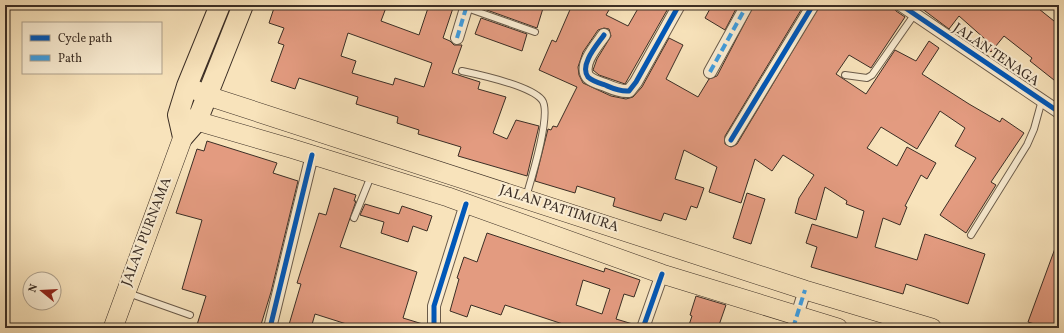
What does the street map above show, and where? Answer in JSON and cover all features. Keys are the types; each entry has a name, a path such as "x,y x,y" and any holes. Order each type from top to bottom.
{"highway":[{"path":"183,137 178,115 187,86 220,5"},
{"path":"183,137 197,121 243,5"}],"main road":[{"name":"JALAN PATTIMURA","path":"187,86 208,96 526,198 805,290 932,328"},
{"name":"JALAN PATTIMURA","path":"178,115 312,155 466,204 796,322 838,328"},
{"name":"JALAN PURNAMA","path":"112,328 183,137"}],"street":[{"path":"604,35 587,63 585,71 592,80 616,89 629,91 636,82 679,5"},
{"path":"710,72 747,5"},
{"path":"730,140 813,5"},
{"name":"JALAN TENAGA","path":"900,5 1042,100 1057,107"},
{"path":"457,38 467,7"},
{"path":"270,328 312,155"},
{"path":"434,328 434,306 466,204"},
{"path":"645,327 662,274"},
{"path":"796,322 805,290"}],"lane":[{"path":"467,7 535,32"},
{"path":"845,75 867,78 872,75 914,15"},
{"path":"462,71 531,91 543,101 546,108 539,152 526,198"},
{"path":"971,235 1027,145 1042,100"},
{"path":"354,218 372,175"},
{"path":"125,291 190,316"}],"building":[{"path":"275,5 387,5 381,21 419,35 429,5 454,5 443,38 450,41 454,45 462,45 452,73 480,82 478,89 506,97 493,133 507,139 516,120 539,126 527,176 458,156 461,147 418,134 419,130 397,123 398,117 356,104 358,97 299,78 295,89 271,81 284,45 278,43 284,28 269,23","holes":["348,33 432,63 424,87 395,78 393,85 352,73 356,61 341,56"]},
{"path":"485,5 544,5 537,28 484,9"},
{"path":"572,5 612,5 606,15 628,26 640,5 670,5 625,84 599,75 593,70 597,59 611,36 609,29 604,28 598,30 583,52 578,67 579,75 583,83 611,96 626,99 633,97 642,87 669,38 683,45 666,79 698,97 709,79 717,76 754,5 804,5 725,136 725,144 731,147 737,144 820,5 894,5 896,11 905,17 871,68 849,55 836,74 866,94 895,50 916,61 929,41 939,48 922,74 1000,122 1002,118 1024,133 991,182 996,185 966,233 940,215 976,158 955,146 965,128 940,111 917,149 881,127 867,148 897,166 907,147 936,163 927,179 921,175 905,206 907,207 900,225 883,218 875,247 917,260 925,234 985,254 968,304 906,284 903,294 811,267 817,247 806,243 812,224 857,238 864,211 846,204 847,201 825,187 816,220 795,213 799,198 814,175 783,155 772,171 755,159 741,203 709,192 717,167 684,150 675,179 704,188 697,208 691,206 686,220 664,213 661,221 613,206 615,198 577,186 575,193 535,181 548,129 551,130 553,126 557,127 577,87 539,70 552,40 556,42"},
{"path":"712,5 738,5 725,30 705,18"},
{"path":"917,5 1034,5 1059,25 1059,84 1030,61 1032,58 1004,36 991,52 981,44 985,39 959,16 949,29"},
{"path":"481,18 527,34 522,51 475,34"},
{"path":"207,141 277,163 273,173 298,181 271,292 260,328 196,328 206,296 182,289 202,220 176,213 197,149 204,151"},
{"path":"334,188 356,195 354,201 356,201 340,247 417,272 403,318 426,325 426,328 359,328 315,314 311,328 288,328 301,284 297,283 319,213 326,215"},
{"path":"747,193 765,199 751,244 733,238"},
{"path":"365,204 399,214 402,206 432,216 427,231 413,226 408,242 381,233 384,222 360,215"},
{"path":"487,233 604,272 605,268 640,280 634,297 624,294 616,319 636,325 636,328 575,328 505,305 501,315 471,305 467,317 450,311 459,279 457,278 464,257 477,262","holes":["583,280 610,289 602,314 576,305"]},
{"path":"1057,243 1059,244 1059,328 1047,328 1028,322"},
{"path":"696,296 726,305 718,328 688,328 692,316 690,315"}],"marked path":[{"path":"457,38 467,5"},
{"path":"710,72 747,5"},
{"path":"793,328 805,290"}],"cycle path":[{"path":"604,35 587,61 586,72 588,77 616,90 629,91 636,82 679,5"},
{"path":"731,140 813,5"},
{"path":"901,5 1059,112"},
{"path":"270,328 312,155"},
{"path":"434,328 434,306 466,204"},
{"path":"643,328 662,274"}]}
